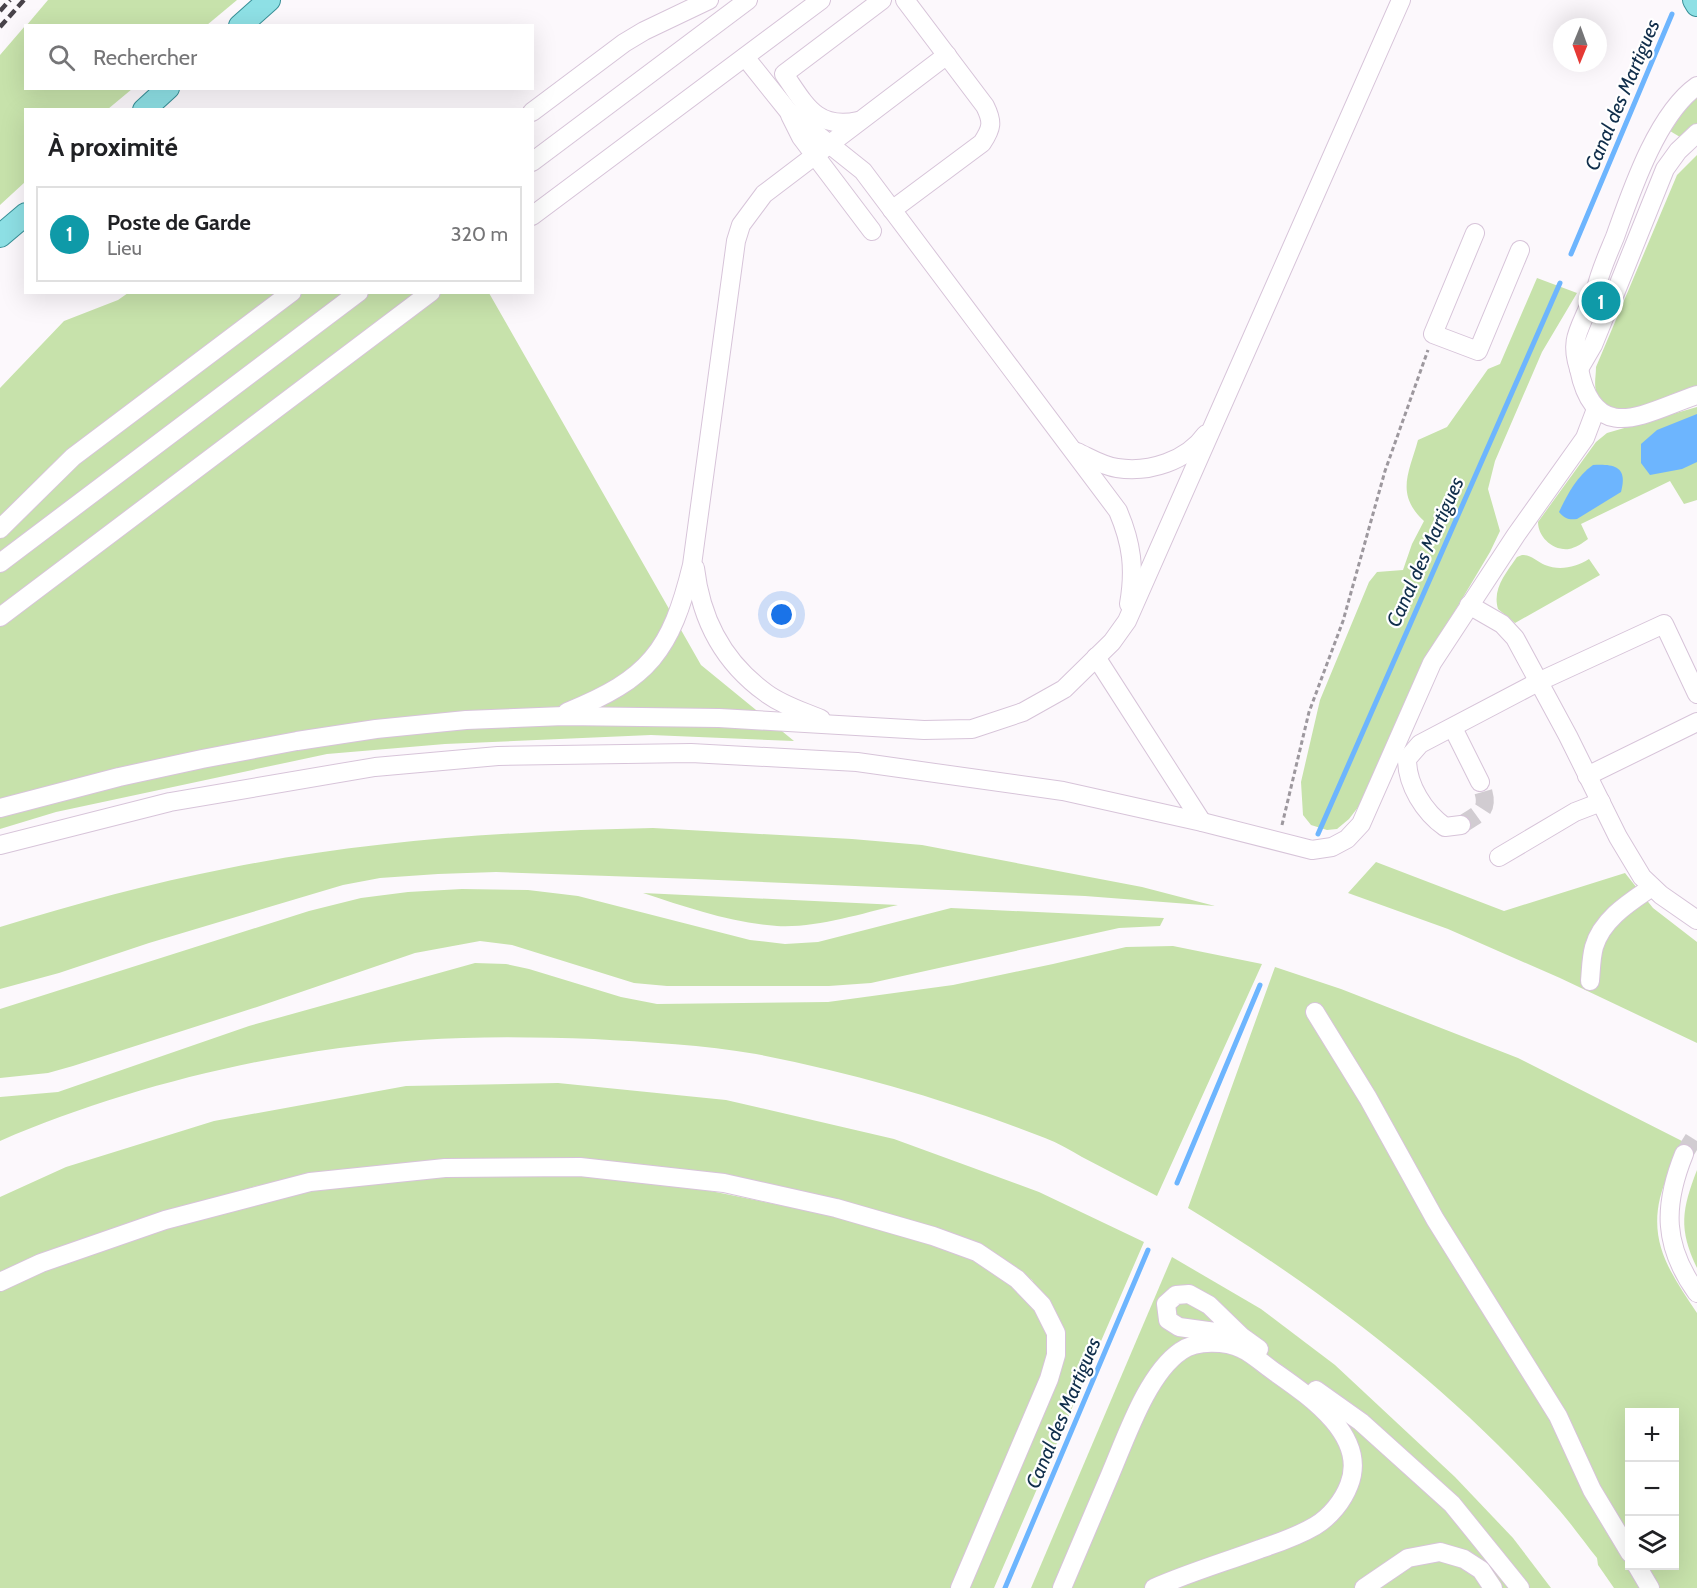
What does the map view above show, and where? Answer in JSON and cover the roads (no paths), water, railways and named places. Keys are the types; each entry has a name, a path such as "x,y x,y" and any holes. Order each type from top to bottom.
{"main road":[{"path":"242,24 269,0"},
{"path":"1694,0 1697,5"},
{"path":"146,108 166,90"},
{"path":"0,236 24,215"}],"lane":[{"path":"534,110 624,43 709,0"},
{"path":"534,160 748,0"},
{"path":"534,215 821,0"},
{"path":"859,120 847,123 823,120 810,111 784,74 882,0"},
{"path":"892,210 982,143 989,132 991,119 985,106 905,0"},
{"path":"0,808 202,759 376,729 455,721 557,716 719,718 924,730 972,729 1023,712 1064,689 1112,642 1126,621 1401,0"},
{"path":"557,716 607,695 629,682 661,648 673,627 684,599 694,554 736,241 741,225 764,194 859,120 947,56"},
{"path":"745,57 821,149 872,231"},
{"path":"1697,86 1689,91 1664,123 1651,147 1624,210 1593,297 1574,342 1574,355 1584,390 1596,409 1611,418 1632,418 1697,395"},
{"path":"1614,296 1665,169 1678,151 1697,133"},
{"path":"821,149 863,171 1118,511 1128,535 1132,558 1132,585 1126,621"},
{"path":"1475,233 1433,334 1478,351 1520,250"},
{"path":"0,529 73,458 289,294"},
{"path":"0,563 356,294"},
{"path":"0,617 428,294"},
{"path":"1579,369 1593,345 1606,313"},
{"path":"0,845 170,802 375,767 498,756 692,753 857,762 1063,791 1311,849 1332,847 1347,839 1361,824 1432,663 1469,605 1585,438 1596,409"},
{"path":"1072,449 1097,462 1117,468 1140,469 1164,465 1201,441 1217,418"},
{"path":"694,554 697,583 712,633 742,673 766,693 790,707 838,726"},
{"path":"1469,605 1502,624 1515,638 1618,837 1642,878 1697,920"},
{"path":"1461,825 1445,827 1426,810 1407,770 1407,759 1420,744 1538,682 1664,624 1697,693"},
{"path":"1096,657 1202,822"},
{"path":"1587,776 1697,722"},
{"path":"1453,728 1480,782"},
{"path":"1499,857 1575,812 1600,802"},
{"path":"1590,981 1594,947 1603,930 1620,909 1652,887"},
{"path":"1315,1012 1368,1098 1435,1219 1558,1416 1592,1490 1625,1546"},
{"path":"1684,1154 1674,1179 1669,1211 1670,1234 1685,1277 1697,1293"},
{"path":"0,1282 41,1263 165,1220 310,1182 445,1168 580,1167 724,1183 836,1208 933,1236 977,1252 1017,1279 1042,1305 1056,1333 1056,1355 1049,1379 960,1588"},
{"path":"1241,1336 1360,1422 1444,1496 1467,1521 1520,1588"},
{"path":"1062,1588 1143,1398 1179,1352 1191,1346 1228,1344 1242,1349 1309,1396 1333,1419 1342,1432 1351,1456 1350,1483 1344,1497 1334,1510 1316,1526 1278,1543 1154,1588"},
{"path":"1364,1588 1408,1558 1440,1552 1464,1559 1481,1570 1493,1588"},
{"path":"1639,1570 1650,1588"}],"water":[{"path":"1697,414 1697,462 1682,469 1650,475 1641,463 1641,444 1657,430"},
{"path":"1593,465 1618,468 1623,477 1621,492 1577,519 1565,518 1559,512 1565,499 1577,480"}],"waterway":[{"name":"Canal des Martigues","path":"1571,254 1672,14"},
{"name":"Canal des Martigues","path":"1318,834 1560,283"},
{"name":"Canal des Martigues","path":"1177,1183 1260,985"},
{"name":"Canal des Martigues","path":"1005,1588 1148,1250"}],"tunnel":[{"path":"1461,825 1483,809 1485,799 1480,782"},
{"path":"1684,1154 1697,1133"}],"railway":[{"path":"0,11 10,0"},
{"path":"0,27 24,0"}],"place":[{"name":"Poste de Garde","path":"1601,301"}]}
